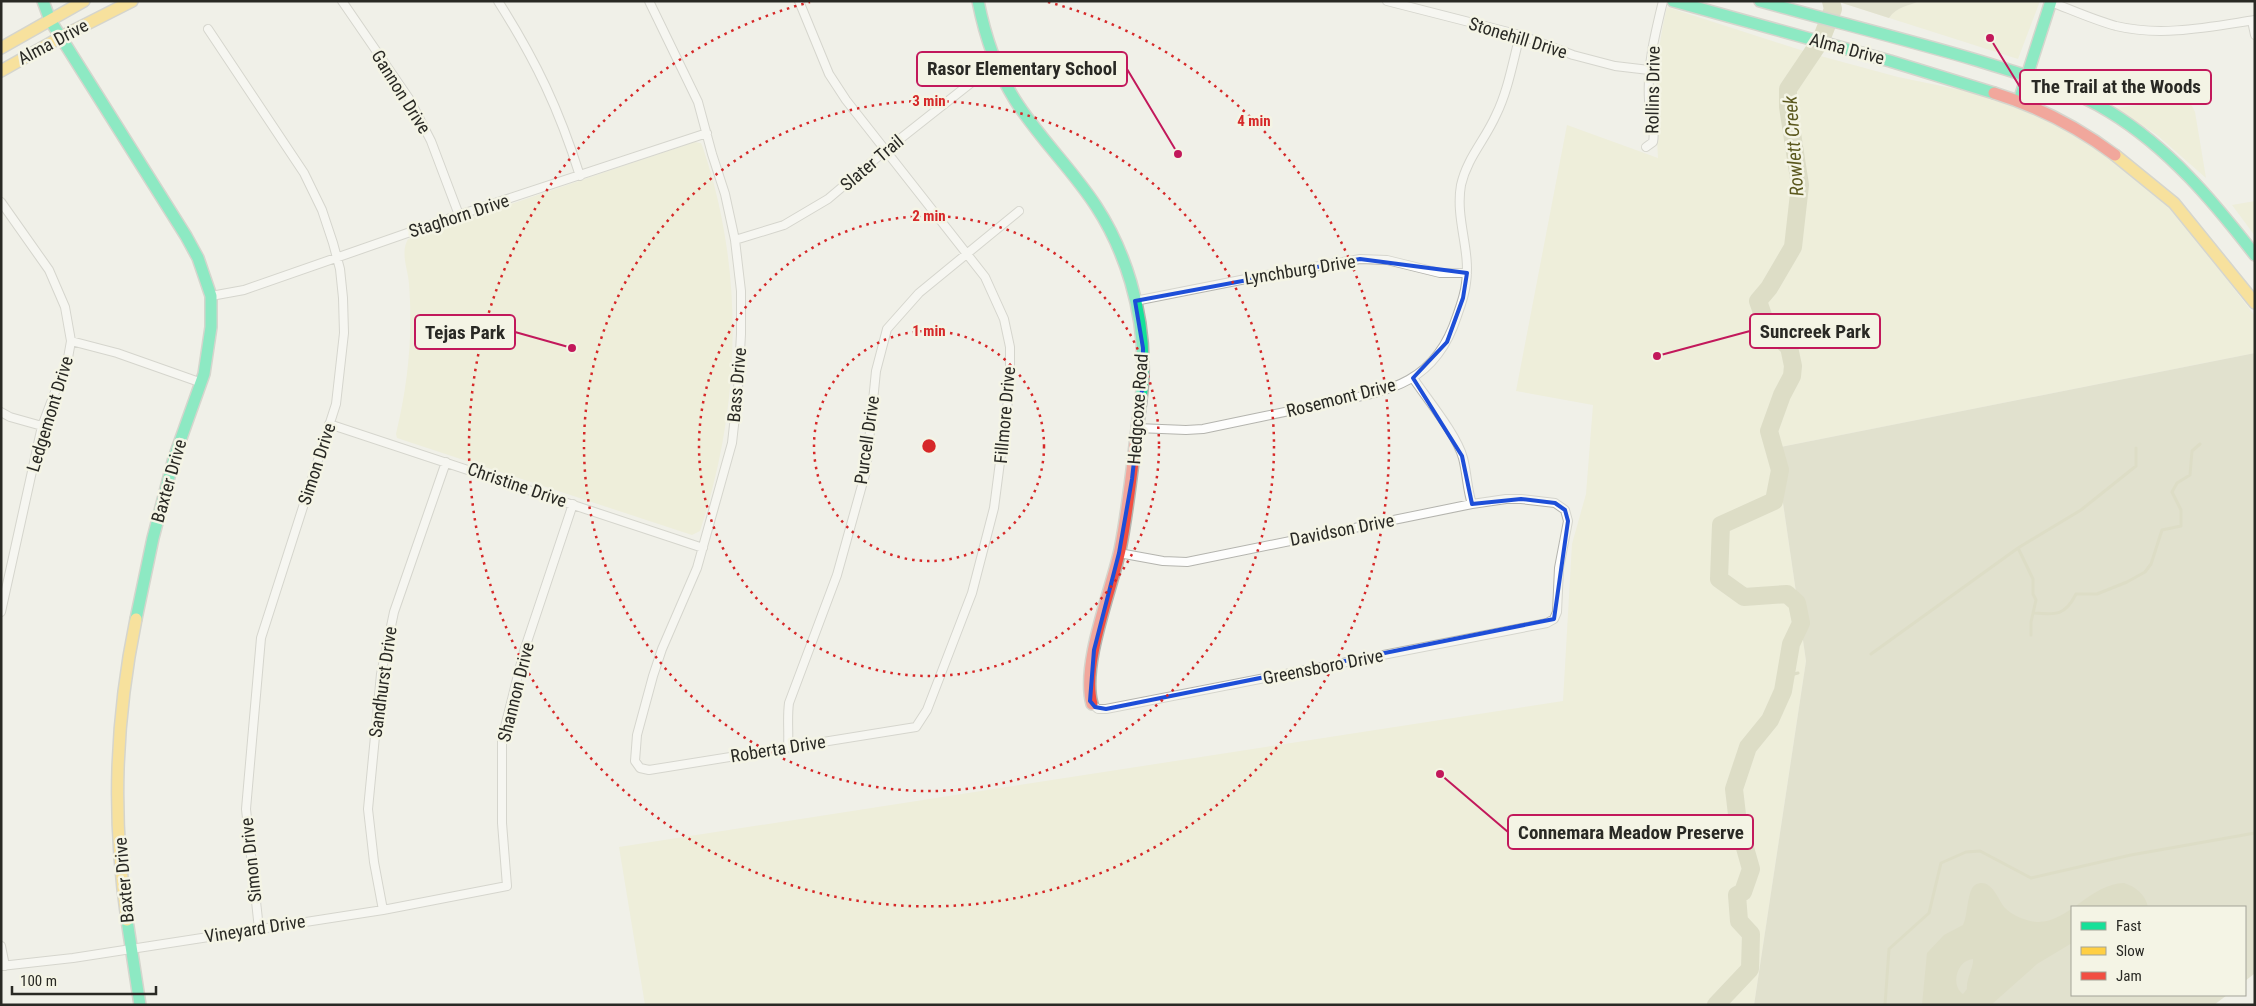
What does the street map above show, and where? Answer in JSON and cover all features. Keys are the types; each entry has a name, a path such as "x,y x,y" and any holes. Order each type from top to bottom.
{"street":[{"name":"Baxter Drive","path":"43,1 50,20 186,236 198,258 211,296 210,327 202,383 174,458 153,538 125,673 118,747 117,805 123,891 140,1005"},
{"name":"Alma Drive","path":"1,48 84,1"},
{"name":"Alma Drive","path":"1,71 61,37 132,1"},
{"name":"Gannon Drive","path":"342,1 410,100 431,141 459,215"},
{"path":"498,1 526,46 547,86 564,128 580,176"},
{"name":"Bass Drive","path":"640,768 634,756 637,735 653,676 662,649 698,568 732,444 738,389 741,291 735,240 725,194 698,102 649,1"},
{"name":"Fillmore Drive","path":"799,1 829,74 846,100 985,277 1004,318 1010,347 1010,385 1004,446 994,508 978,572 927,710 916,727"},
{"name":"Hedgcoxe Road","path":"978,1 980,14 997,65 1016,100 1103,217 1117,244 1134,301 1143,348 1143,381 1132,478 1119,553 1094,650 1090,697 1092,704"},
{"name":"Stonehill Drive","path":"1387,1 1520,35 1615,66 1649,70"},
{"name":"Rollins Drive","path":"1646,147 1653,142 1655,134 1649,100 1649,70 1651,45 1663,1"},
{"name":"Alma Drive","path":"1673,1 1890,61 2019,101 2099,143 2138,172 2174,203 2255,303"},
{"name":"Alma Drive","path":"1760,1 1902,41 1939,49 2027,76 2109,111 2174,162 2216,205 2255,255"},
{"path":"2019,101 2051,2 2115,26 2134,29 2191,29 2254,20 2255,35"},
{"name":"Simon Drive","path":"208,29 304,173 322,210 336,257 343,298 344,333 336,404 261,638 246,808 259,929"},
{"name":"Rosemont Drive","path":"1137,428 1203,429 1374,394 1413,378 1428,366 1447,342 1463,298 1467,273 1466,253 1459,212 1461,187 1469,161 1498,113 1520,35"},
{"name":"Slater Trail","path":"735,240 784,225 828,200 886,150 986,71 997,65"},
{"name":"Staghorn Drive","path":"211,296 244,290 459,215 707,133"},
{"name":"Ledgemont Drive","path":"1,202 49,270 65,307 71,341 68,358 42,426 1,612"},
{"name":"Purcell Drive","path":"788,748 789,732 787,718 789,703 837,575 866,471 876,371 887,329 920,293 1019,211"},
{"name":"Lynchburg Drive","path":"1134,301 1360,259 1387,260 1440,273 1467,273"},
{"path":"71,341 117,353 202,383"},
{"path":"1413,378 1452,436 1462,456 1472,504"},
{"path":"1,412 10,417 42,426"},
{"name":"Christine Drive","path":"329,424 703,548"},
{"name":"Sandhurst Drive","path":"383,910 374,862 368,809 381,674 394,612 446,462"},
{"name":"Davidson Drive","path":"1119,553 1163,561 1187,562 1472,504 1506,499 1555,503 1565,510 1568,521 1560,568 1557,612 1554,619"},
{"name":"Shannon Drive","path":"507,886 502,823 502,739 524,651 573,504"},
{"name":"Greensboro Drive","path":"1092,704 1098,709 1106,709 1547,623 1554,619"},
{"name":"Roberta Drive","path":"640,768 649,770 916,727"},
{"name":"Vineyard Drive","path":"3,966 383,910 507,886"},
{"path":"1,946 3,966"}],"highlighted area":[{"path":"1360,259 1467,273 1463,298 1447,342 1413,378 1462,456 1472,504 1521,499 1555,503 1565,510 1568,521 1554,619 1106,709 1095,707 1090,701 1094,650 1119,553 1132,479 1143,381 1143,348 1135,301"}],"shaded area":[{"path":"1836,1 2040,1 2018,59"},
{"path":"1836,1 1919,1 1899,9 1889,18"},
{"path":"1667,7 1813,54 1898,77 1985,95 2019,106 2084,138 2128,168 2163,201 2187,228 2255,316 2255,353 1775,448 1806,661 1754,1005 645,1005 619,847 1563,701 1572,544 1586,494 1593,405 1516,391 1567,125 1658,158 1656,82"},
{"path":"2179,100 2189,103 2195,112 2206,178 2157,135 2115,108"},
{"path":"694,142 701,143 717,195 726,243 733,339 730,388 724,436 714,484 700,531 692,535 397,438 396,434 404,397 410,341 409,284 405,255 408,239"},
{"path":"2255,201 2255,236 2232,205"},
{"path":"2255,353 2254,974 2246,980 2246,906 2071,906 2071,996 2226,996 2214,1005 1754,1005 1806,661 1775,448"},
{"path":"1981,883 1990,886 2008,911 2028,921 2048,921 2071,909 2071,944 2037,964 1991,1005 1922,1005 1927,953 1944,935 1963,925 1970,892 1975,885","holes":["1973,959 1967,989 1963,994 1957,985 1957,974 1959,968 1967,960"]},
{"path":"2124,883 2145,898 2148,906 2075,906 2100,890"}],"waterway":[{"name":"Rowlett Creek","path":"1716,1005 1750,969 1751,934 1739,921 1737,895 1743,892 1751,869 1738,823 1734,789 1748,747 1770,720 1783,691 1791,644 1801,623 1797,603 1787,594 1744,597 1719,579 1721,525 1774,501 1780,470 1769,431 1782,395 1792,376 1793,366 1789,347 1767,327 1758,301 1769,288 1793,247 1800,185 1788,107 1788,89 1821,40 1833,9 1831,1"},
{"path":"2034,613 2054,614 2068,607 2076,594 2097,594 2127,582 2145,572 2151,564 2162,530 2181,526 2181,510 2172,492 2177,483 2190,475 2192,451 2200,444"},
{"path":"1871,654 2018,548 2081,510 2136,466 2136,448"},
{"path":"2018,548 2033,579 2033,594 2036,600 2031,622 2031,635"},
{"path":"1786,676 1798,673"},
{"path":"1885,1005 1889,949 1929,913 1941,863 1966,852 1980,851 2031,878 2131,855 2255,833"}],"traffic: fast":[{"path":"43,1 50,20 186,236 198,258 211,296 211,327 204,374 174,458 153,538 136,619"},
{"path":"978,1 992,52 1008,89 1024,114 1087,192 1107,224 1124,262 1136,302 1142,344 1143,380 1137,429"},
{"path":"1673,1 1890,61 1994,93"},
{"path":"1760,1 1976,60 2062,88 2095,103 2131,126 2171,159 2223,215 2255,255"},
{"path":"2019,101 2051,1"},
{"path":"127,920 140,1005"}],"traffic: slow":[{"path":"1,48 84,1"},
{"path":"1,71 61,37 132,1"},
{"path":"2115,155 2174,203 2255,303"},
{"path":"127,920 119,844 118,769 124,695 136,619"}],"traffic: jam":[{"path":"1994,93 2026,104 2057,119 2115,155"},
{"path":"1092,704 1090,669 1098,628 1120,550 1128,505 1137,429"}],"place":[{"name":"The Trail at the Woods","path":"1990,38"},
{"name":"Rasor Elementary School","path":"1178,154"},
{"name":"Tejas Park","path":"572,348"},
{"name":"Suncreek Park","path":"1657,356"},
{"name":"Connemara Meadow Preserve","path":"1440,774"}]}
